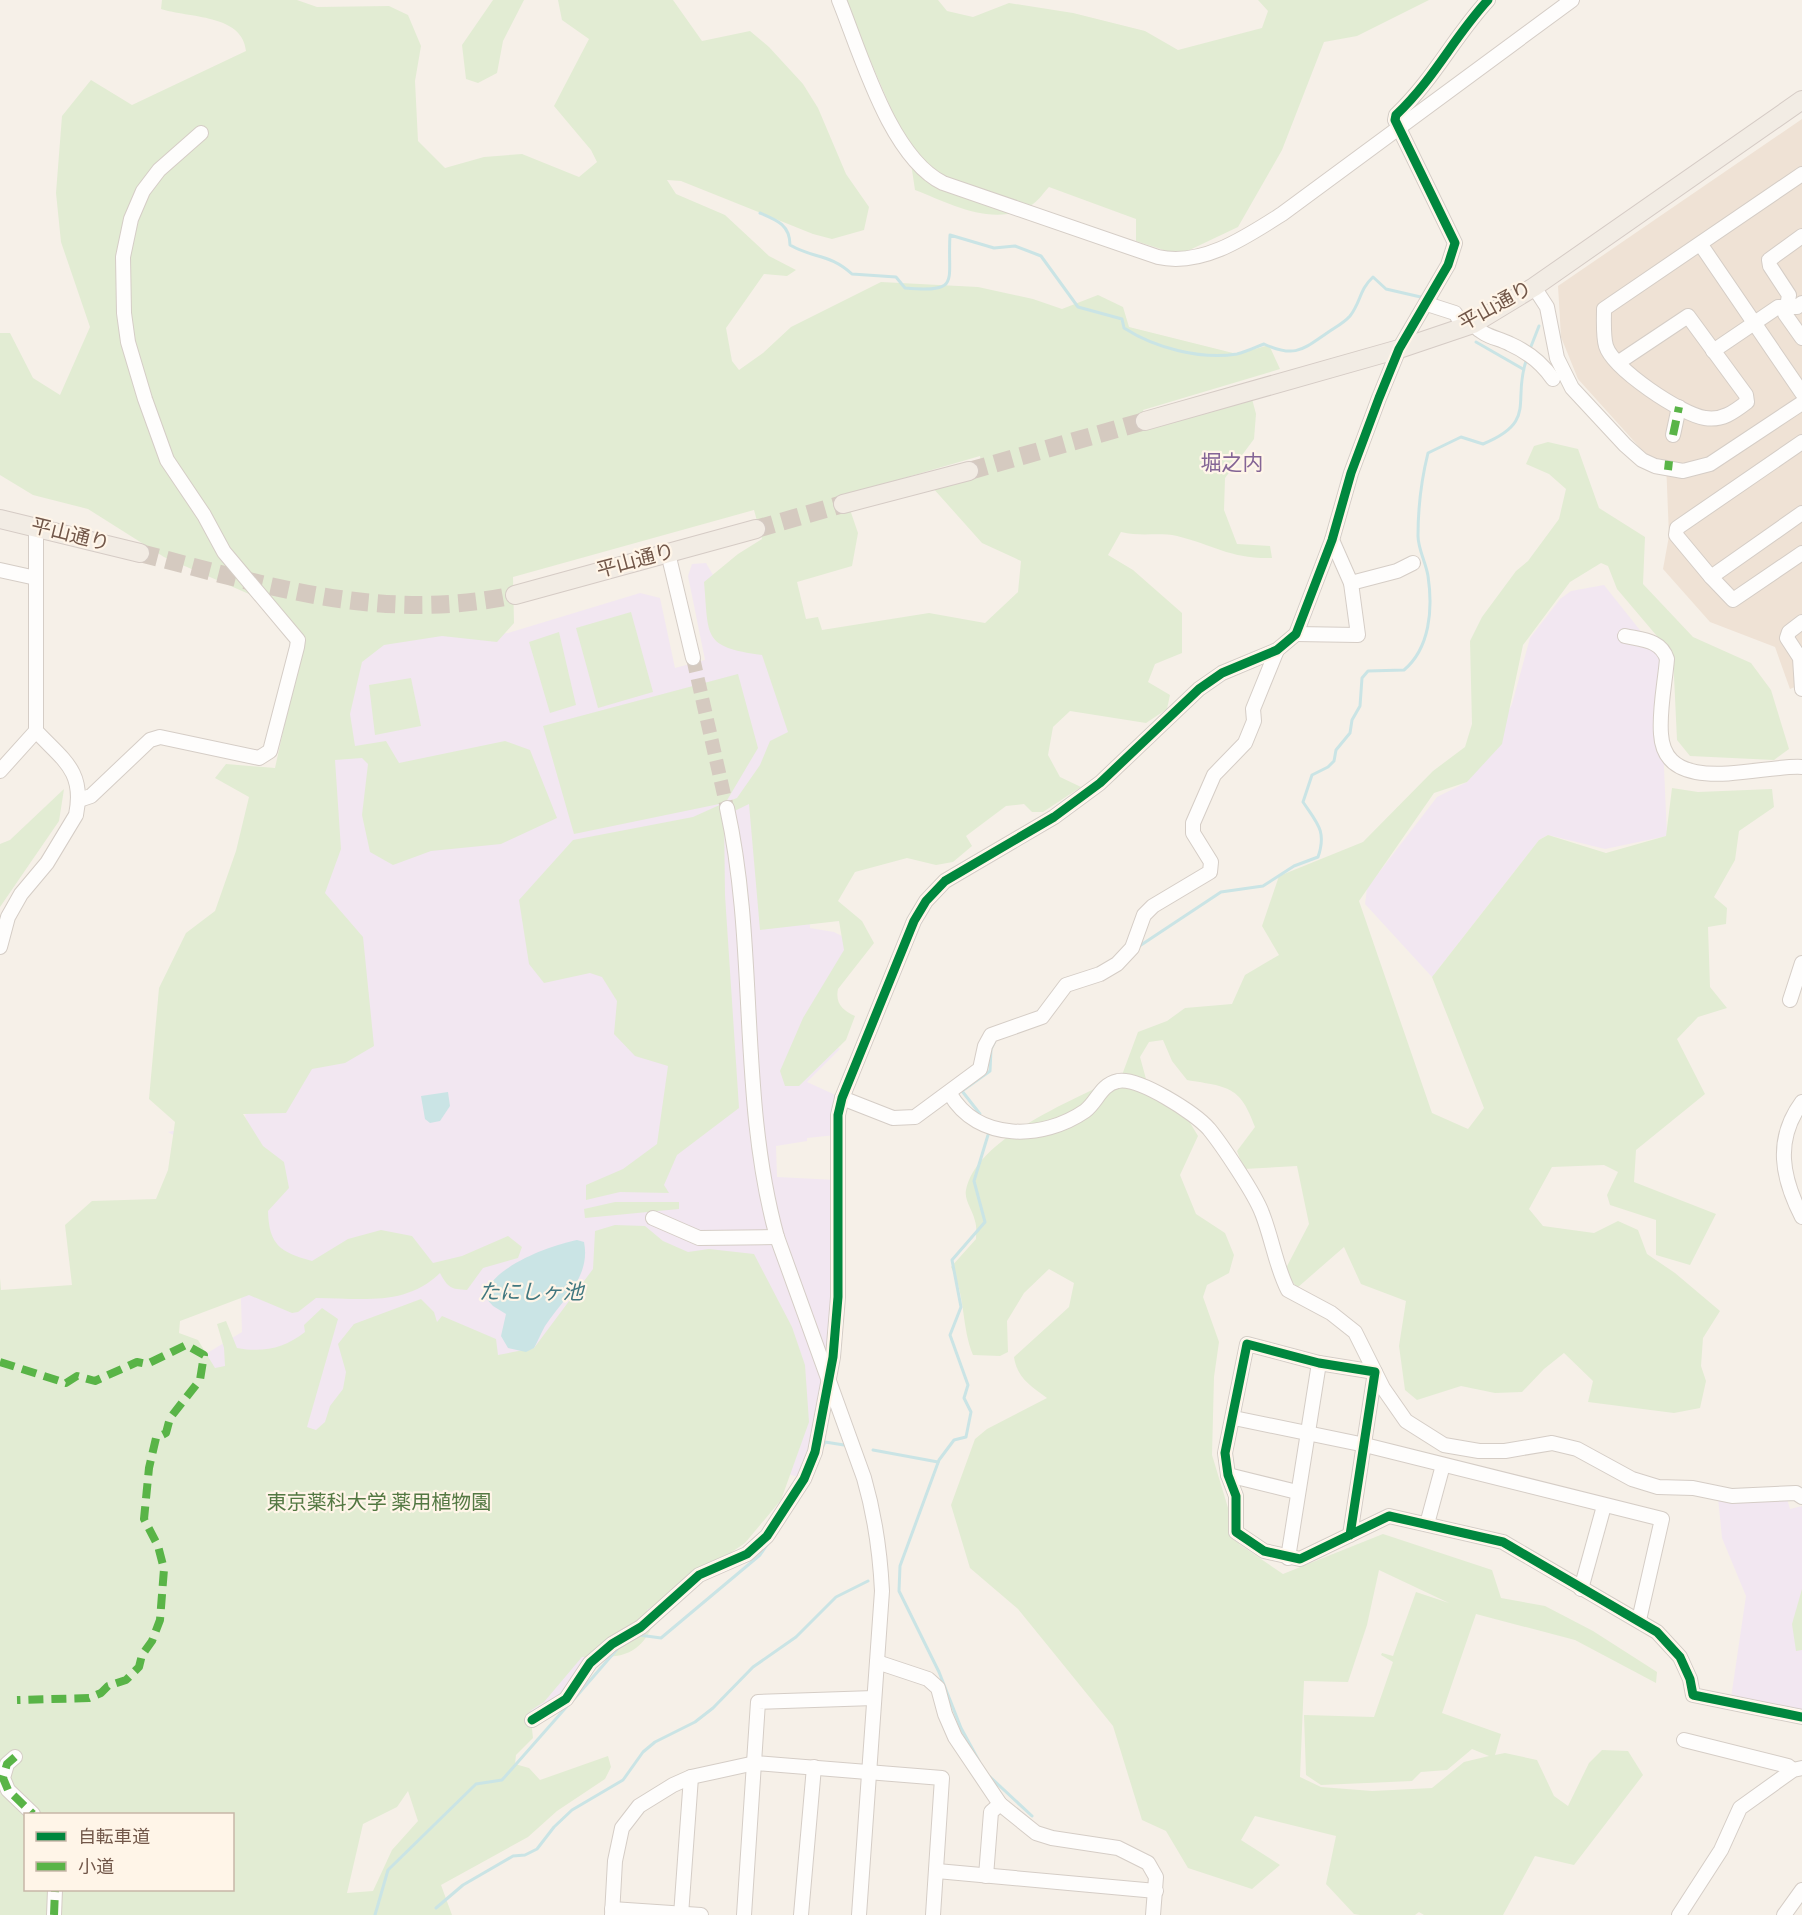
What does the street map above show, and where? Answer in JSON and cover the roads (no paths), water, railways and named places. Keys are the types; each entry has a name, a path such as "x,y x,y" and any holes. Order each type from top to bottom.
{"main road":[{"name":"平山通り","path":"1145,421 1399,349 1469,326 1534,287 1802,100"},
{"path":"843,504 969,471"},
{"name":"平山通り","path":"0,519 140,554"},
{"name":"平山通り","path":"515,595 756,529"}],"street":[{"path":"838,0 894,132 907,153 928,174 944,183 1166,259 1188,260 1254,232 1310,194 1572,0"},
{"path":"532,1720 566,1699 590,1664 612,1644 641,1627 699,1575 747,1554 767,1536 804,1479 815,1452 830,1380 838,1297 836,1140 842,1098 914,921 926,901 945,882 1054,817 1100,783 1199,689 1222,673 1277,650 1296,634 1332,540 1351,473 1399,349 1430,300 1448,265 1455,243 1395,120 1396,115 1421,91 1471,18 1488,0"},
{"path":"79,800 91,796 150,740 160,737 259,758 270,751 297,647 298,640 224,552 204,515 167,460 128,342 124,313 123,267 131,219 143,191 159,170 201,133"},
{"path":"1619,362 1688,316 1746,395 1747,402 1722,418 1707,419 1680,408 1641,384 1619,362 1606,347 1604,309 1802,174"},
{"path":"1802,236 1769,260 1770,266 1789,295 1785,314 1802,338"},
{"path":"1701,245 1802,393"},
{"path":"1534,287 1547,307 1557,358 1572,388 1642,460 1668,465 1683,471 1710,464 1802,403"},
{"path":"1430,300 1455,313 1481,333 1510,343 1536,359 1553,379"},
{"path":"1713,351 1778,307 1797,307 1802,303"},
{"path":"1673,435 1680,408"},
{"path":"1802,442 1677,528 1676,535 1733,600 1802,553"},
{"path":"1711,577 1802,513"},
{"path":"0,771 36,731 36,528"},
{"path":"1296,634 1358,635 1351,583 1332,540"},
{"path":"668,554 693,658"},
{"path":"1351,583 1397,571 1413,563"},
{"path":"0,570 36,578"},
{"path":"1802,622 1789,632 1787,638 1800,658 1802,689"},
{"path":"1625,636 1653,643 1664,650 1667,659 1661,733 1663,746 1673,762 1689,771 1704,774 1787,766 1802,767"},
{"path":"842,1098 892,1118 915,1117 950,1094 980,1069 985,1046 992,1035 1042,1017 1066,985 1100,974 1117,964 1132,948 1144,915 1153,906 1210,872 1211,862 1193,833 1193,823 1214,775 1245,743 1254,721 1253,710 1277,650"},
{"path":"0,947 8,917 21,894 47,863 76,815 79,800 79,782 70,768 36,731"},
{"path":"727,808 739,883 758,1138 777,1237 864,1478 878,1536 882,1591 859,1915"},
{"path":"1790,1000 1802,963"},
{"path":"950,1094 957,1107 972,1119 990,1128 1017,1132 1038,1131 1065,1122 1087,1109 1104,1088 1118,1081 1130,1082 1169,1100 1196,1118 1225,1151 1263,1214 1288,1290 1331,1313 1355,1332 1375,1372 1406,1421 1444,1445 1479,1451 1505,1450 1552,1443 1565,1445 1593,1456 1632,1479 1658,1486 1693,1488 1732,1496 1796,1493 1802,1497"},
{"path":"1802,1102 1785,1132 1784,1145 1785,1172 1802,1217"},
{"path":"712,1238 777,1237"},
{"path":"1375,1372 1319,1363 1247,1344 1234,1418 1225,1452 1228,1475 1236,1496 1236,1532 1264,1551 1300,1559 1389,1516 1503,1542 1581,1589 1639,1620 1675,1650 1690,1679 1693,1695 1802,1717"},
{"path":"1288,1558 1319,1363"},
{"path":"1350,1535 1375,1372"},
{"path":"1234,1418 1365,1445 1662,1519 1639,1620"},
{"path":"1427,1524 1443,1465"},
{"path":"1228,1475 1297,1492"},
{"path":"1581,1589 1604,1506"},
{"path":"877,1662 928,1679 938,1688 945,1714 956,1737 1000,1804 1036,1833 1052,1838 1118,1848 1148,1863 1156,1877 1153,1915"},
{"path":"744,1915 759,1702 874,1698"},
{"path":"1684,1740 1797,1769"},
{"path":"0,1754 15,1757 7,1764 3,1778 8,1790 31,1813"},
{"path":"701,1915 612,1912 615,1861 622,1827 639,1806 673,1785 692,1777 755,1763 942,1778 933,1915"},
{"path":"801,1915 814,1767"},
{"path":"1679,1915 1721,1850 1740,1808 1797,1769"},
{"path":"681,1914 692,1777"},
{"path":"986,1876 992,1812 1000,1804"},
{"path":"937,1871 1156,1891"},
{"path":"1784,1915 1802,1890"},
{"path":"54,1891 54,1915"}],"water":[{"path":"448,1092 450,1106 440,1121 430,1123 425,1119 421,1096"},
{"name":"たにしヶ池","path":"577,1240 584,1242 585,1255 574,1287 545,1326 534,1348 526,1352 508,1348 501,1336 506,1314 493,1306 484,1296 489,1285 498,1275 523,1259"}],"waterway":[{"path":"760,213 777,221 785,228 790,245 829,259 852,274 896,277 905,288 936,288 948,281 950,235 994,248 1015,246 1041,256 1078,307 1122,319 1124,328 1136,335 1164,347 1194,354 1237,354 1264,344 1283,351 1304,348 1348,319 1373,277 1386,289 1425,298"},
{"path":"1530,349 1539,326"},
{"path":"1476,342 1523,369"},
{"path":"1138,947 1221,892 1263,886 1294,866 1318,857 1321,848 1321,834 1303,802 1312,775 1328,767 1334,761 1336,750 1350,733 1352,720 1360,706 1362,678 1368,671 1404,670 1419,651 1428,627 1430,602 1427,571 1418,541 1419,505 1428,453 1461,437 1483,444 1511,427 1520,408 1521,386 1527,358"},
{"path":"980,1114 962,1091 990,1071 991,1049 995,1041"},
{"path":"979,1761 961,1728 939,1672 899,1591 900,1566 939,1460 954,1440 966,1437 971,1412 964,1398 968,1385 950,1335 961,1307 952,1260 985,1222 974,1181 988,1135"},
{"path":"822,1448 825,1442 844,1445"},
{"path":"873,1450 938,1462"},
{"path":"639,1635 661,1638 760,1555 769,1542"},
{"path":"436,1908 463,1885 513,1856 525,1855 537,1849 554,1827 572,1810 623,1780 643,1752 655,1742 695,1722 713,1708 753,1667 796,1637 836,1597 868,1581"},
{"path":"574,1699 619,1647"},
{"path":"375,1915 388,1870 476,1784 502,1780 569,1704"},
{"path":"989,1776 1032,1816"}],"tunnel":[{"path":"969,471 1145,421"},
{"path":"756,529 843,504"},
{"path":"140,553 280,588 371,603 418,605 466,603 515,595"},
{"path":"693,658 727,808"}],"district":[{"name":"堀之内","path":"1232,464"}],"park label":[{"name":"東京薬科大学 薬用植物園","path":"379,1504"}]}
